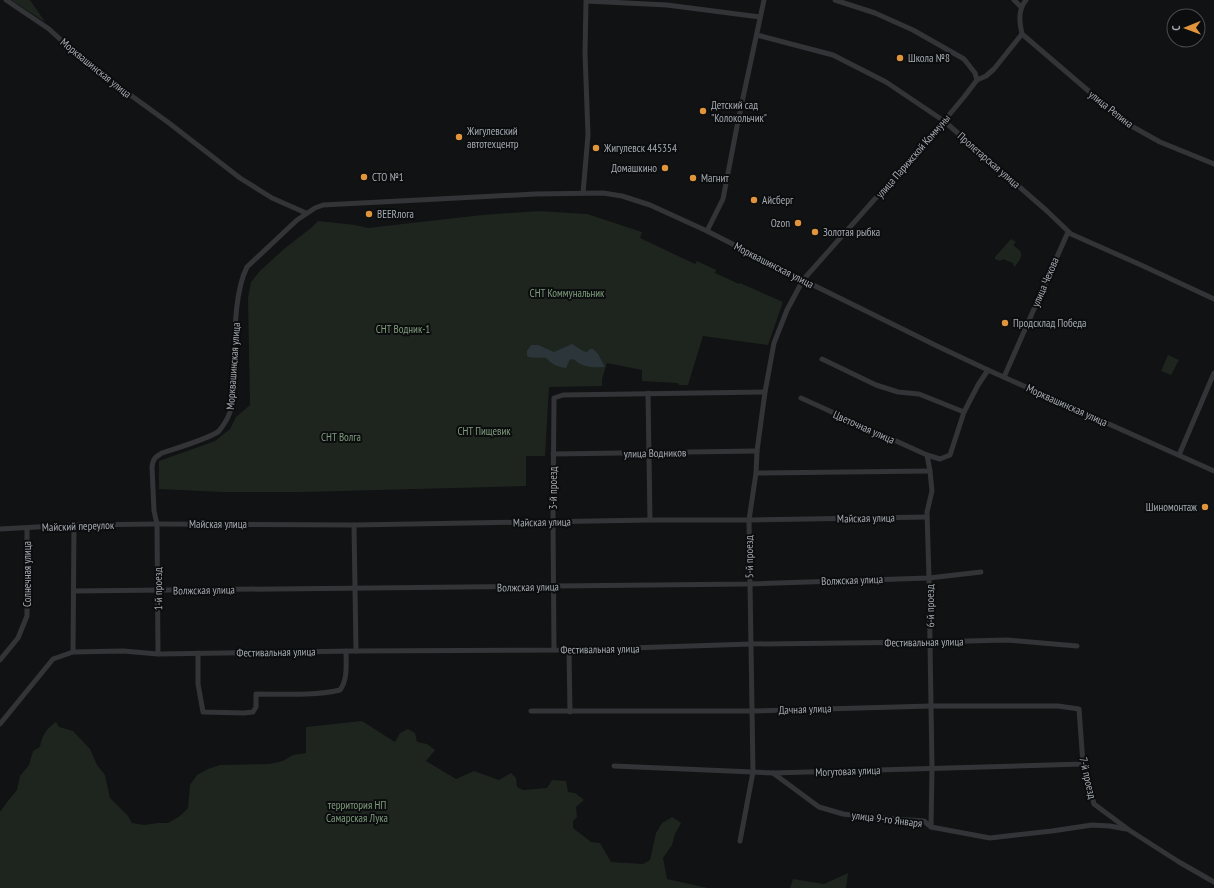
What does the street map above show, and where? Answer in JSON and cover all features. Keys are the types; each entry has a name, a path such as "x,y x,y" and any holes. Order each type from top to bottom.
{"street":[{"name":"Морквашинская улица","path":"6,0 49,29 74,52 107,78 169,123 240,178 272,198 306,213"},
{"path":"708,231 723,199 738,120 764,0"},
{"path":"835,0 875,13 913,30 964,59 975,72 977,80"},
{"path":"1014,0 1021,7"},
{"path":"1022,34 1020,18 1021,7 1026,0"},
{"path":"583,193 588,135 585,53 586,1 667,5 760,17"},
{"name":"улица Парижской Коммуны","path":"803,280 944,120 977,80 986,76 994,69 1022,34"},
{"name":"улица Репина","path":"1022,34 1126,123 1160,142 1214,164"},
{"name":"Пролетарская улица","path":"757,35 833,55 886,82 944,120 1047,211 1068,232 1214,299"},
{"name":"Морквашинская улица","path":"157,524 154,511 152,467 155,457 162,453 208,437 218,431 224,423 230,412 232,396 236,321 240,284 247,267 297,220 315,208 326,205 535,194 603,193 622,196 650,205 708,231 803,280 988,370 1214,471"},
{"name":"улица Чехова","path":"1004,377 1068,232"},
{"name":"5-й проезд","path":"740,841 753,772 749,520 765,392 774,343 787,310 803,280"},
{"path":"822,359 876,385 898,392 918,394 964,412"},
{"path":"927,455 940,459 950,456 964,412 978,385 988,370"},
{"path":"1179,455 1214,373"},
{"path":"650,520 648,393 765,392"},
{"name":"3-й проезд","path":"554,650 554,398 563,395 648,393"},
{"name":"Цветочная улица","path":"801,398 927,455"},
{"name":"улица Водников","path":"553,454 757,451"},
{"name":"6-й проезд","path":"927,455 932,491 927,512 930,578 930,706 932,768 931,828"},
{"path":"756,473 930,470"},
{"name":"Майская улица","path":"157,524 354,525 927,517"},
{"name":"Майский переулок","path":"0,529 157,524"},
{"name":"1-й проезд","path":"157,524 158,654"},
{"path":"354,525 356,651"},
{"path":"74,526 74,652"},
{"name":"Солнечная улица","path":"0,660 18,638 27,616 27,528"},
{"name":"Волжская улица","path":"74,591 749,584 930,578 981,572"},
{"name":"Фестивальная улица","path":"0,724 53,659 74,652 158,654 569,650 751,644 1007,640 1077,646"},
{"path":"569,650 570,712"},
{"path":"198,653 198,684 203,712 244,713 253,712 256,707 256,694 305,694 340,690 344,684 346,676 346,651"},
{"name":"Дачная улица","path":"531,711 752,711 930,706 1058,706 1079,708"},
{"name":"7-й проезд","path":"1079,708 1083,764 1094,804 1129,830 1179,862 1214,882"},
{"name":"Могутовая улица","path":"614,766 773,773 1083,764"},
{"name":"улица 9-го Января","path":"773,773 819,807 843,814 924,821 931,828 990,838 1052,831 1092,824 1129,830"}],"green space":[{"path":"11,0 30,0 45,22"},
{"path":"538,211 587,214 642,232 640,238 695,264 697,261 716,270 715,273 783,302 768,345 703,336 688,385 642,381 642,370 607,363 602,379 602,386 549,387 545,456 526,456 526,486 302,492 222,492 159,489 159,461 215,441 230,429 236,417 250,405 248,298 251,282 260,271 284,249 318,221 368,228 482,215"},
{"path":"1011,239 1016,242 1013,245 1020,251 1021,254 1020,259 1014,267 1013,263 1003,259 1000,261 995,259 995,257"},
{"path":"1168,355 1179,360 1171,375 1161,371"},
{"name":"территория НП Самарская Лука","path":"362,721 395,742 400,733 408,729 415,733 417,742 427,744 435,750 426,761 456,779 474,771 499,780 511,773 516,778 517,787 523,790 547,788 552,780 566,781 568,792 575,793 584,800 576,807 577,817 573,821 573,828 591,842 600,843 611,862 643,864 650,860 656,833 662,823 672,817 681,823 675,834 672,845 663,858 667,879 708,888 0,888 0,812 17,790 20,776 29,765 33,751 40,747 45,733 56,722 59,727 73,731 90,749 97,765 105,775 110,798 128,816 132,823 144,825 168,823 180,816 188,808 190,785 197,775 208,769 220,765 269,764 283,761 293,755 306,753 306,727"},
{"path":"848,873 846,888 790,888 793,879 824,884"}],"shaded area":[{"path":"572,344 587,352 590,349 593,349 598,354 605,367 588,366 570,359 566,368 555,365 546,358 527,356 527,351 531,345 538,345 554,352"}],"place":[{"name":"Школа №8","path":"900,58"},
{"name":"Детский сад \"Колокольчик\"","path":"703,111"},
{"name":"Жигулевский автотехцентр","path":"459,137"},
{"name":"Жигулевск 445354","path":"596,148"},
{"name":"Домашкино","path":"665,168"},
{"name":"СТО №1","path":"364,177"},
{"name":"Магнит","path":"693,178"},
{"name":"Айсберг","path":"754,200"},
{"name":"BEERлога","path":"369,214"},
{"name":"Ozon","path":"798,223"},
{"name":"Золотая рыбка","path":"815,232"},
{"name":"Продсклад Победа","path":"1005,323"},
{"name":"Шиномонтаж","path":"1205,507"}],"park label":[{"name":"СНТ Коммунальник","path":"567,293"},
{"name":"СНТ Водник-1","path":"403,329"},
{"name":"СНТ Пищевик","path":"484,431"},
{"name":"СНТ Волга","path":"341,437"}]}
